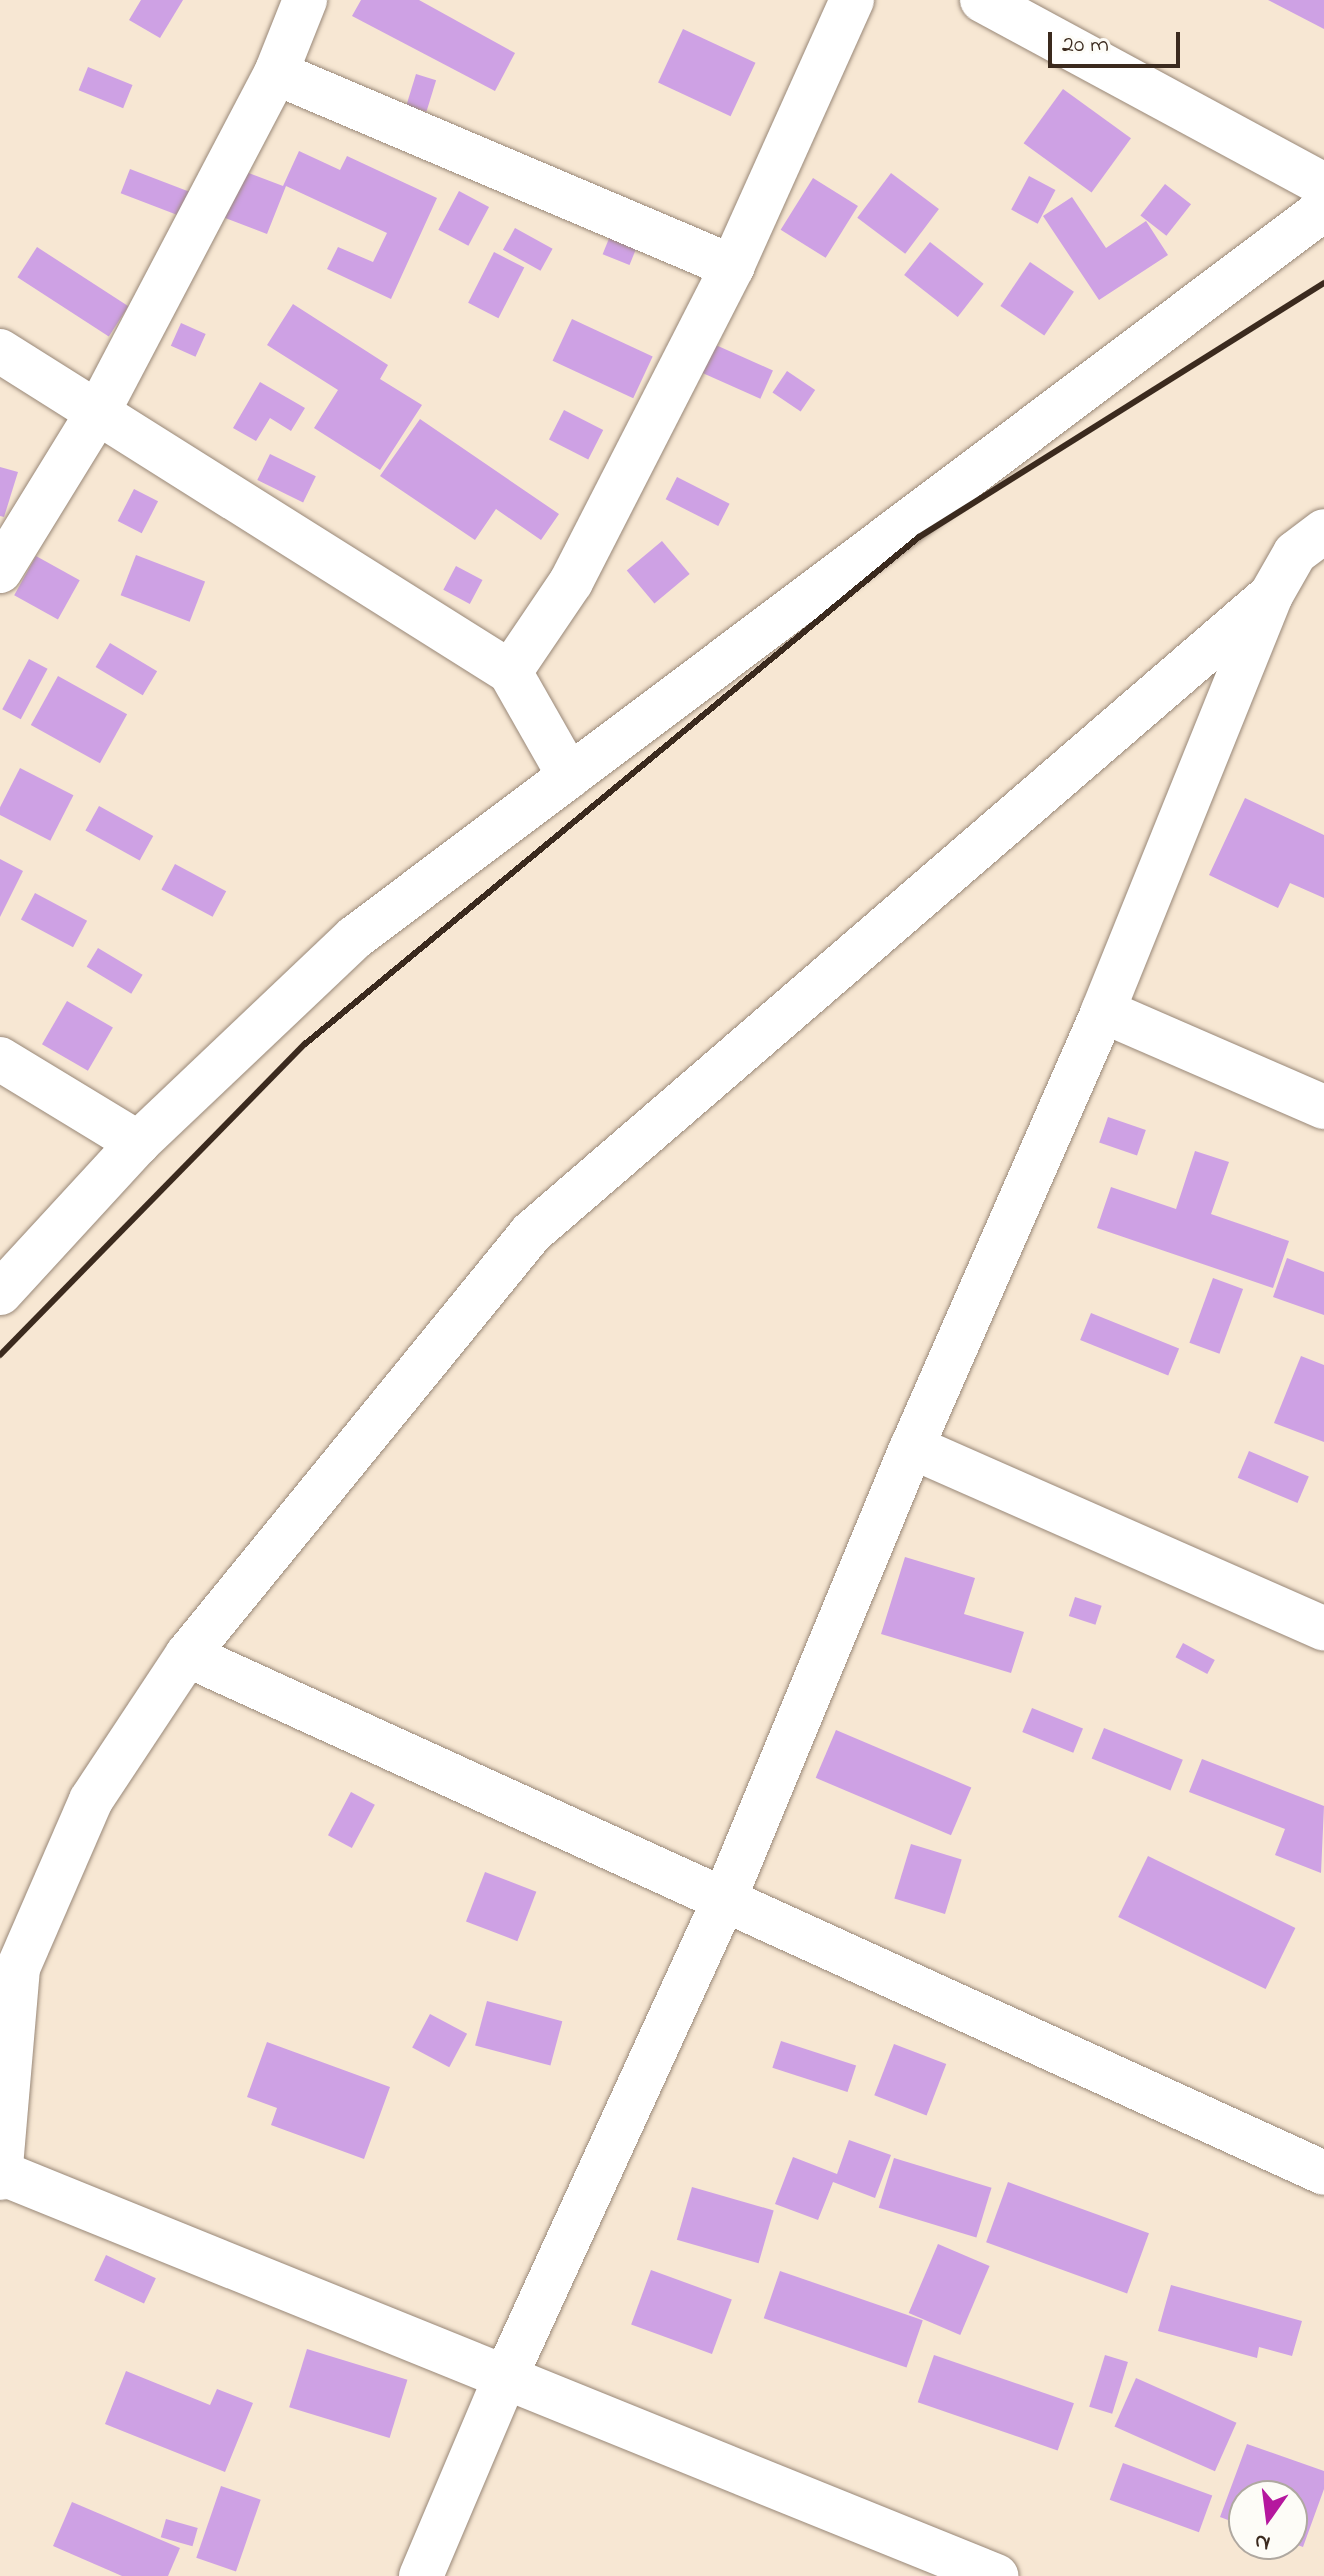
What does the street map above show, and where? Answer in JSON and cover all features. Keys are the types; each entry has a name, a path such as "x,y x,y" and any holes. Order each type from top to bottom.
{"street":[{"path":"0,571 99,410 276,73 305,0"},
{"path":"510,672 571,582 732,267 852,0"},
{"path":"982,0 1324,185"},
{"path":"276,73 732,267"},
{"path":"0,1293 138,1143 354,938 1324,209"},
{"path":"0,351 99,410 510,672 569,776"},
{"path":"996,2576 914,2561 505,2378 1,2175 18,1968 91,1800 187,1655 531,1233 1271,595 1314,549"},
{"path":"421,2576 505,2378 724,1900 912,1447 1103,1011 1271,595"},
{"path":"1103,1011 1324,1107"},
{"path":"0,1059 138,1143"},
{"path":"912,1447 1324,1629"},
{"path":"187,1655 1324,2173"}],"building":[{"path":"141,0 183,0 160,38 129,20"},
{"path":"361,0 419,0 515,53 495,91 352,16"},
{"path":"1268,0 1324,0 1324,29"},
{"path":"683,29 756,63 731,116 658,82"},
{"path":"88,67 133,85 123,108 79,90"},
{"path":"416,74 436,80 426,112 406,106"},
{"path":"1063,89 1131,138 1092,193 1024,143"},
{"path":"299,151 340,170 347,156 437,198 391,299 327,269 338,247 373,262 387,233 286,186 267,234 220,216 238,169 283,186"},
{"path":"130,169 191,192 181,217 121,193"},
{"path":"891,173 939,209 905,254 857,218"},
{"path":"1029,176 1055,190 1038,224 1011,210"},
{"path":"813,178 858,206 826,258 781,230"},
{"path":"1165,184 1191,204 1166,236 1140,216"},
{"path":"459,191 489,207 468,246 438,230"},
{"path":"1072,197 1106,248 1146,221 1168,255 1099,300 1043,216"},
{"path":"515,228 553,249 540,271 503,250"},
{"path":"612,231 639,242 630,265 603,254"},
{"path":"930,242 984,284 958,317 904,275"},
{"path":"37,247 128,306 109,337 17,277"},
{"path":"494,252 524,267 498,318 468,303"},
{"path":"1030,262 1074,292 1044,336 1000,306"},
{"path":"293,304 388,365 380,379 422,405 380,470 314,428 338,390 267,345"},
{"path":"572,319 653,357 633,398 553,361"},
{"path":"181,323 206,334 195,357 171,346"},
{"path":"709,342 773,370 760,399 696,370"},
{"path":"787,371 815,390 801,412 772,393"},
{"path":"260,382 305,408 291,431 270,418 256,441 233,428"},
{"path":"564,410 603,430 588,459 549,439"},
{"path":"420,419 559,514 541,540 496,509 475,540 380,476"},
{"path":"270,454 316,476 303,502 257,480"},
{"path":"0,467 18,472 4,517 0,516"},
{"path":"677,477 730,504 718,526 666,499"},
{"path":"134,489 158,501 142,533 118,521"},
{"path":"662,541 690,574 654,604 627,571"},
{"path":"136,555 205,582 190,622 121,595"},
{"path":"36,556 80,580 58,620 14,595"},
{"path":"456,566 482,580 470,604 443,590"},
{"path":"110,643 157,671 143,695 96,667"},
{"path":"29,659 48,669 21,719 2,709"},
{"path":"58,676 127,714 100,763 31,725"},
{"path":"20,768 73,795 50,841 0,815 0,807"},
{"path":"1245,798 1324,835 1324,898 1290,883 1278,908 1209,875"},
{"path":"99,806 153,836 140,861 85,830"},
{"path":"0,859 23,871 0,917"},
{"path":"175,864 226,891 213,917 161,890"},
{"path":"35,893 87,921 73,947 21,919"},
{"path":"98,948 143,975 131,994 87,967"},
{"path":"67,1001 113,1028 88,1071 42,1044"},
{"path":"1108,1117 1146,1130 1137,1156 1099,1143"},
{"path":"1195,1151 1229,1162 1211,1214 1289,1241 1273,1288 1097,1228 1111,1187 1176,1209"},
{"path":"1287,1258 1324,1272 1324,1315 1273,1297"},
{"path":"1213,1278 1243,1289 1219,1354 1189,1343"},
{"path":"1091,1313 1179,1349 1168,1375 1080,1340"},
{"path":"1301,1356 1324,1365 1324,1442 1274,1423"},
{"path":"1249,1451 1309,1476 1298,1503 1238,1478"},
{"path":"905,1557 975,1578 964,1614 1024,1632 1011,1673 881,1634"},
{"path":"1075,1597 1102,1606 1095,1625 1069,1616"},
{"path":"1183,1643 1215,1660 1207,1674 1175,1657"},
{"path":"1032,1708 1083,1729 1073,1753 1022,1732"},
{"path":"1104,1728 1183,1760 1170,1790 1092,1759"},
{"path":"836,1730 971,1787 951,1835 816,1778"},
{"path":"1202,1759 1324,1806 1321,1873 1275,1855 1285,1829 1189,1792"},
{"path":"351,1792 375,1805 352,1848 328,1835"},
{"path":"911,1844 962,1859 945,1914 894,1899"},
{"path":"1148,1856 1295,1928 1266,1989 1118,1917"},
{"path":"485,1872 536,1892 517,1941 466,1921"},
{"path":"487,2001 562,2021 550,2066 475,2045"},
{"path":"430,2014 467,2034 449,2067 412,2048"},
{"path":"781,2041 856,2065 847,2092 772,2068"},
{"path":"267,2042 390,2087 364,2159 271,2125 277,2108 247,2097"},
{"path":"894,2044 946,2064 927,2115 874,2095"},
{"path":"849,2140 891,2155 875,2198 833,2182 818,2220 775,2204 793,2157 837,2174"},
{"path":"894,2158 992,2188 976,2238 879,2208"},
{"path":"1008,2182 1149,2233 1127,2293 986,2242"},
{"path":"692,2187 774,2210 759,2263 677,2240"},
{"path":"938,2244 990,2266 960,2335 909,2313"},
{"path":"106,2255 156,2278 144,2304 94,2280"},
{"path":"651,2270 732,2299 712,2354 631,2325"},
{"path":"780,2271 923,2320 906,2367 764,2318"},
{"path":"1171,2285 1302,2321 1292,2356 1259,2347 1257,2358 1158,2331"},
{"path":"307,2349 407,2380 390,2438 289,2407"},
{"path":"934,2355 1074,2403 1058,2450 918,2402"},
{"path":"1105,2355 1128,2362 1112,2414 1089,2407"},
{"path":"126,2371 210,2405 217,2389 253,2403 225,2472 105,2424"},
{"path":"1136,2378 1236,2423 1215,2471 1114,2426"},
{"path":"1247,2444 1324,2471 1324,2489 1308,2533 1308,2480 1234,2480"},
{"path":"1123,2463 1212,2495 1199,2532 1110,2500"},
{"path":"221,2486 261,2500 236,2572 196,2558"},
{"path":"1228,2495 1228,2520 1220,2517"},
{"path":"72,2502 180,2548 168,2576 122,2576 53,2546"},
{"path":"166,2519 198,2528 192,2546 161,2537"}],"railway":[{"path":"0,1355 305,1044 919,537 1324,283"}]}
